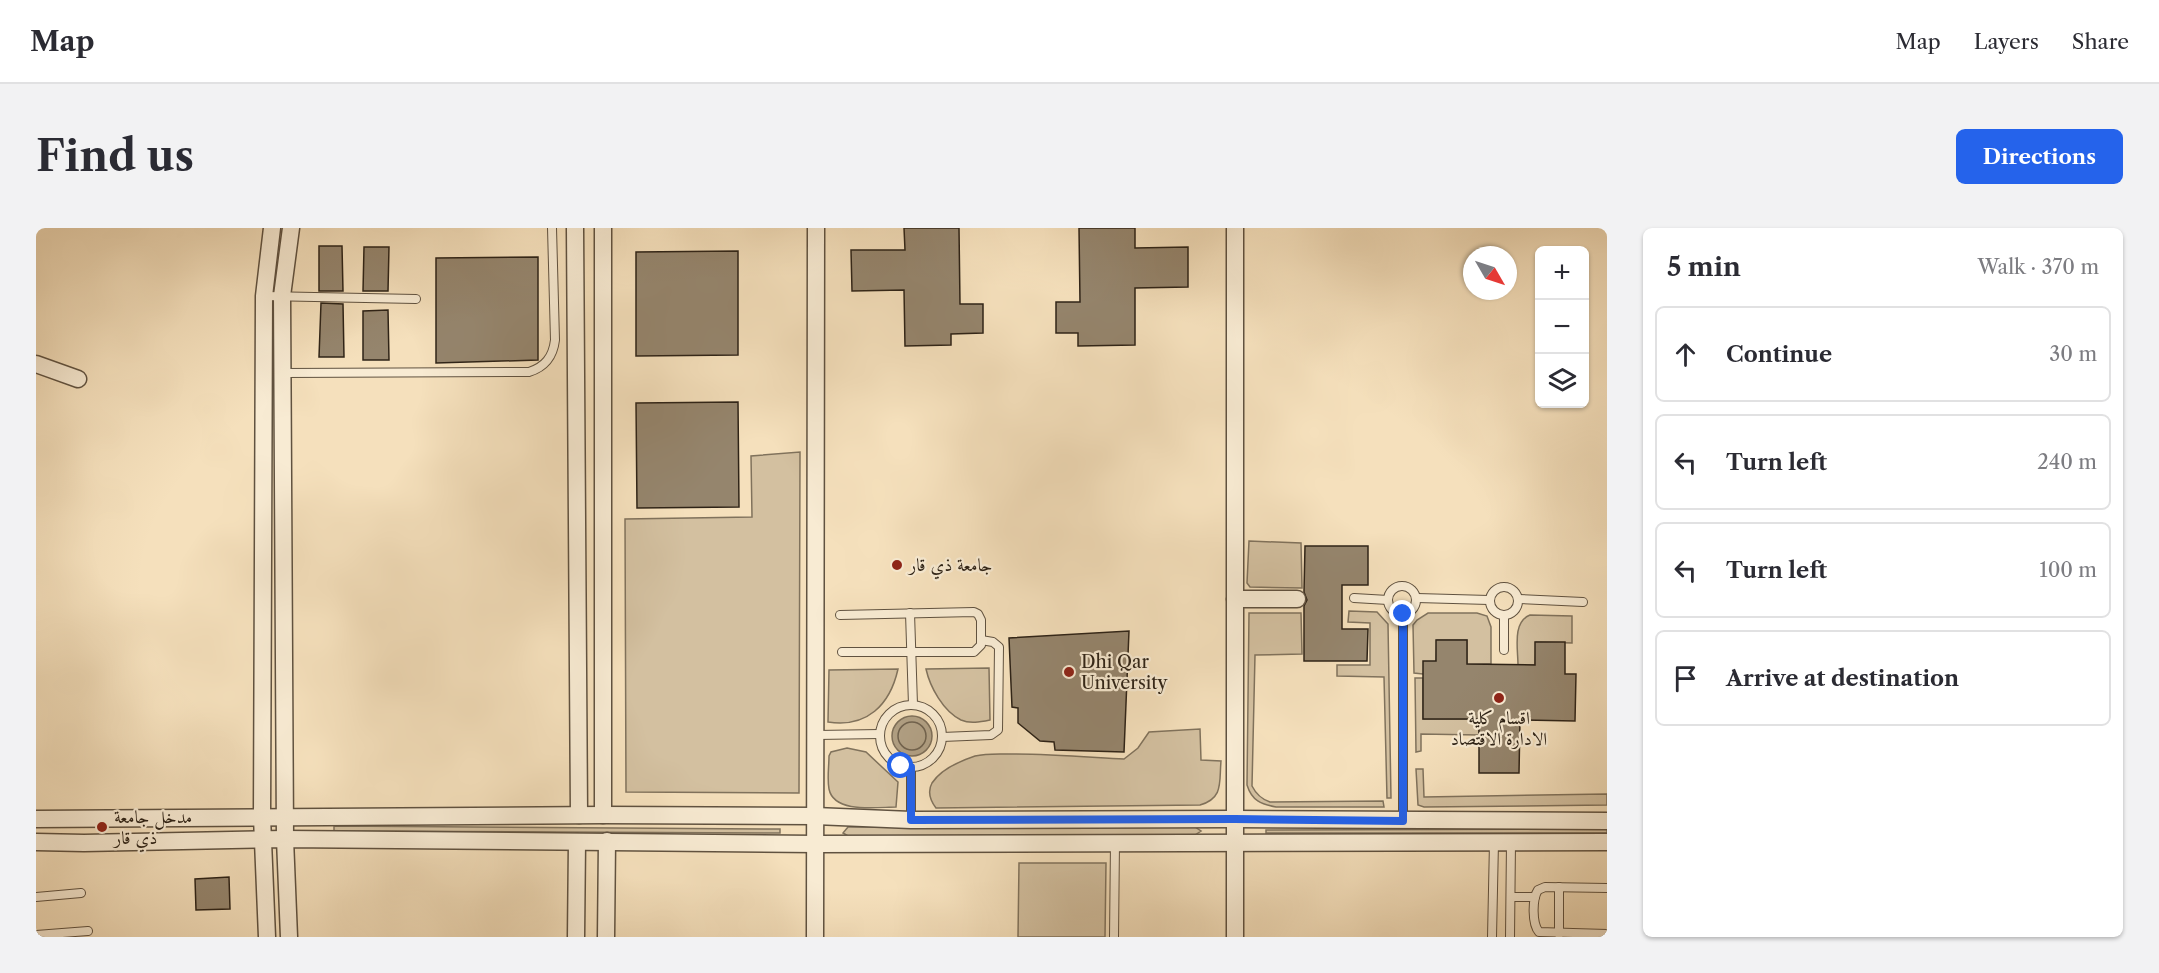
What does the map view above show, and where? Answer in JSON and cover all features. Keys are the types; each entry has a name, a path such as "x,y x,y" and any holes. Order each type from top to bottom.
{"street":[{"path":"267,937 262,817 264,296 272,228"},
{"path":"289,937 285,839 282,296 291,228"},
{"path":"575,228 579,815"},
{"path":"603,228 603,816"},
{"path":"815,937 816,228"},
{"path":"1235,228 1235,937"},
{"path":"575,296 603,297"},
{"path":"36,364 78,379"},
{"path":"576,438 603,437"},
{"path":"577,568 603,566"},
{"path":"1235,599 1297,598"},
{"path":"36,819 579,815 815,816 911,820 1607,821"},
{"path":"84,843 86,819"},
{"path":"36,842 263,839 816,844 1607,842"},
{"path":"606,937 607,841"},
{"path":"576,937 577,842"}],"lane":[{"path":"284,373 529,372 542,367 551,356 555,340 552,228"},
{"path":"264,296 416,299"},
{"path":"1402,585 1409,586 1417,598 1416,606 1410,612 1403,614 1395,612 1388,600 1390,593 1402,585"},
{"path":"1503,586 1510,588 1518,599 1517,607 1504,615 1491,608 1491,594 1496,588 1503,586"},
{"path":"1354,598 1388,600"},
{"path":"1417,598 1490,600"},
{"path":"1518,599 1583,602"},
{"path":"840,615 974,612 980,617 980,648 974,652 842,652"},
{"path":"910,613 913,705"},
{"path":"1403,614 1403,821"},
{"path":"1504,615 1504,650"},
{"path":"942,737 991,735 998,730 999,647 993,642 981,640"},
{"path":"913,705 930,712 941,728 942,737 939,749 929,761 911,767 901,766 885,754 880,734 887,716 903,706 913,705"},
{"path":"817,735 880,734"},
{"path":"911,767 911,820"},
{"path":"1114,937 1116,842"},
{"path":"1492,937 1494,842"},
{"path":"1510,937 1512,842"},
{"path":"1559,887 1559,934"},
{"path":"1607,888 1541,888 1536,892 1535,897 1536,930 1541,933 1607,934"},
{"path":"36,897 81,893"},
{"path":"1511,897 1535,897"},
{"path":"36,935 88,932"}],"shaded area":[{"path":"800,452 799,793 626,792 625,519 752,517 751,456"},
{"path":"1249,541 1301,543 1302,588 1250,587 1247,583"},
{"path":"1349,611 1377,612 1388,624 1391,798 1387,798 1384,677 1337,676 1337,665 1370,665 1370,623 1348,622"},
{"path":"1249,613 1301,613 1302,654 1255,655 1252,786 1255,791 1261,798 1270,802 1383,801 1384,807 1276,807 1254,798 1247,785"},
{"path":"1428,613 1477,613 1487,616 1491,627 1491,664 1467,664 1467,640 1437,640 1436,661 1423,674 1414,673 1413,625"},
{"path":"1530,615 1572,616 1572,643 1536,642 1535,665 1518,665 1518,630 1524,619"},
{"path":"989,668 990,720 975,722 961,720 948,711 934,691 926,669"},
{"path":"898,669 889,693 875,711 854,721 828,722 829,670"},
{"path":"1415,678 1423,678 1423,719 1479,719 1479,735 1421,734 1421,751 1416,752"},
{"path":"1200,729 1201,760 1221,761 1217,794 1208,802 1200,805 936,808 930,796 932,783 940,774 957,763 975,756 1026,754 1124,759 1138,748 1149,732"},
{"path":"847,748 866,752 898,782 896,807 848,806 833,797 828,785 829,756 831,752"},
{"path":"1416,769 1423,769 1424,797 1607,794 1607,805 1424,807 1418,805"},
{"path":"334,826 780,829 780,833 334,831"},
{"path":"848,827 1195,827 1201,831 1195,835 848,836 843,833"},
{"path":"1607,829 1607,833 1266,833 1266,830"},
{"path":"1019,863 1106,863 1105,937 1018,937"}],"water":[{"path":"912,716 920,717 926,722 931,728 931,744 926,750 920,755 912,756 904,755 898,750 893,744 892,736 893,728 898,722 904,717"}],"building":[{"path":"904,228 959,228 960,304 983,304 983,333 951,334 951,345 905,346 904,290 852,291 851,250 905,250"},
{"path":"1079,228 1135,228 1135,248 1188,247 1188,287 1135,288 1135,345 1078,346 1078,333 1056,333 1056,302 1080,302"},
{"path":"319,246 342,246 343,291 319,291"},
{"path":"364,247 389,247 388,291 363,291"},
{"path":"738,251 738,355 636,356 636,252"},
{"path":"538,257 538,360 436,363 436,258"},
{"path":"321,303 343,304 344,357 319,357"},
{"path":"388,310 389,360 363,360 363,311"},
{"path":"738,402 739,507 637,508 636,403"},
{"path":"1305,546 1368,546 1368,585 1342,585 1342,629 1368,629 1367,661 1304,661 1304,606 1307,600 1304,592"},
{"name":"Dhi Qar University","path":"1129,631 1124,752 1055,750 1054,742 1040,741 1018,723 1018,708 1012,707 1009,638"},
{"name":"اقسام كلية الادارة الاقتصاد","path":"1436,640 1467,640 1467,664 1535,665 1535,642 1565,642 1565,674 1576,674 1575,721 1520,720 1519,773 1479,773 1479,719 1423,719 1423,661 1436,661"},
{"path":"229,877 230,909 196,910 195,879"}],"place":[{"name":"جامعة ذي قار","path":"897,565"},
{"name":"Dhi Qar University","path":"1069,672"},
{"name":"اقسام كلية الادارة الاقتصاد","path":"1499,698"},
{"name":"مدخل جامعة ذي قار","path":"102,827"}],"route":[{"path":"901,766 911,767 911,820 1403,821 1403,614"}]}
